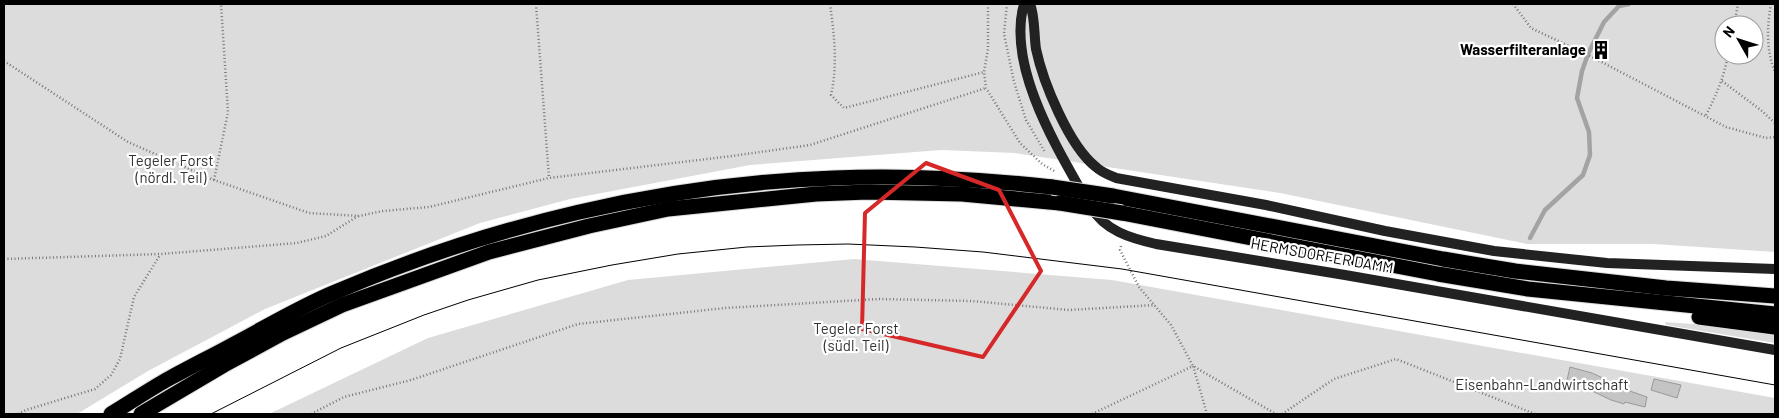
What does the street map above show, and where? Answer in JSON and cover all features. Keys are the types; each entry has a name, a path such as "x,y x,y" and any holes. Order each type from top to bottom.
{"highway":[{"path":"111,414 168,379 332,293 453,247 574,213 668,194 798,180 897,177 1054,180 1113,196 1515,271 1666,288 1775,296"},
{"path":"141,414 283,333 342,305 489,252 589,226 668,209 816,194 868,192 962,194 1060,203 1122,213 1438,274 1570,295 1637,308 1775,327"},
{"path":"1719,292 1775,286"},
{"path":"1570,295 1775,314"}],"main road":[{"name":"HERMSDORFER DAMM","path":"1024,4 1021,15 1021,51 1026,73 1036,101 1067,166 1096,215 1118,232 1135,239 1193,251 1210,252 1775,350"},
{"path":"1030,4 1036,51 1044,78 1068,130 1085,157 1097,168 1116,178 1266,205 1385,231 1503,252 1607,263 1775,269"}],"path":[{"path":"214,180 228,112 221,4"},
{"path":"536,4 549,178"},
{"path":"830,4 835,51 835,78 831,95 844,108 984,72"},
{"path":"988,4 988,49 984,72 986,88 1020,143 1042,164 1054,180"},
{"path":"1007,4 1004,34 1014,82"},
{"path":"1513,4 1531,28 1726,126 1766,138 1775,137"},
{"path":"1771,4 1768,43 1775,72"},
{"path":"4,61 128,142 214,180 309,213 359,216 383,211 429,207 549,178 810,145 986,88"},
{"path":"1706,115 1716,97 1726,65"},
{"path":"1722,81 1762,110 1775,123"},
{"path":"4,259 161,254 297,243 326,236 359,216"},
{"path":"1121,246 1120,250 1139,287 1171,325 1192,366 1207,414"},
{"path":"18,414 95,389 111,375 120,359 134,297 161,254"},
{"path":"312,414 344,397 411,380 578,324 725,308 879,299 972,300 1069,310 1155,305"},
{"path":"1282,414 1334,378 1396,359 1535,414"},
{"path":"1092,414 1192,366"},
{"path":"1192,366 1276,414"},
{"path":"1102,414 1103,410"}],"highlighted area":[{"path":"926,163 999,190 1041,271 983,357 862,329 865,213"}],"green space":[{"name":"Tegeler Forst (nördl. Teil)","path":"4,4 1775,4 1775,252 1654,244 1527,244 1280,193 1015,153 941,150 750,165 570,199 480,223 265,309 148,371 77,414 4,414"},
{"name":"Tegeler Forst (südl. Teil)","path":"854,259 1112,280 1775,398 1775,414 269,414 428,338 628,280"},
{"path":"1665,322 1775,332 1775,343 1666,325"}],"building":[{"path":"1570,367 1592,373 1605,379 1604,382 1647,397 1645,407 1611,400 1588,389 1589,386 1567,380"},
{"path":"1654,379 1681,385 1677,398 1651,390"}],"waterway":[{"path":"1530,238 1545,210 1583,175 1590,155 1589,132 1577,98 1582,71 1604,22 1619,6 1629,4"}],"tram line":[{"path":"211,414 341,348 424,315 538,280 678,254 747,247 848,244 983,252 1122,269 1775,385"}],"place":[{"name":"Wasserfilteranlage","path":"1601,50"}],"park label":[{"name":"Eisenbahn-Landwirtschaft","path":"1542,385"}]}
